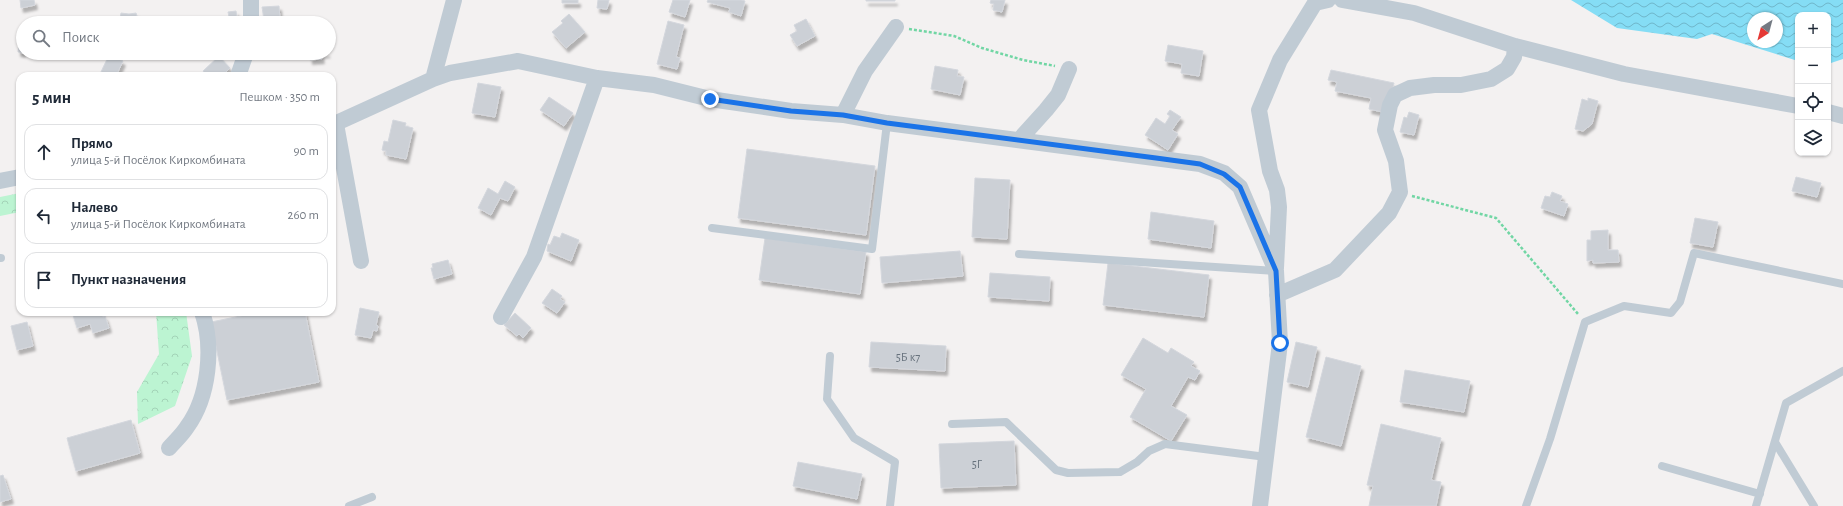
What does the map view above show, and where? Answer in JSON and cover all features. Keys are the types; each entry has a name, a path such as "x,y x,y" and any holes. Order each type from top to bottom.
{"street":[{"path":"251,0 251,16"},
{"path":"433,79 454,0"},
{"path":"1260,506 1280,343 1276,271 1280,206 1270,171 1259,110 1280,60 1315,3 1328,0"},
{"path":"1342,0 1414,13 1515,46 1624,74 1795,105"},
{"path":"843,115 865,71 896,27"},
{"path":"1277,295 1335,270 1389,213 1400,192 1396,161 1385,130 1390,105 1395,95 1410,88 1434,85 1461,85 1491,79 1507,69 1514,57 1515,46"},
{"path":"239,72 244,60"},
{"path":"336,124 433,79 450,74 518,61 597,78 654,84 710,99 791,111 843,115 887,123 1200,164 1224,174 1240,187 1276,271"},
{"path":"1018,140 1058,95 1069,69"},
{"path":"501,317 534,257 597,78"},
{"path":"1831,113 1843,116"},
{"path":"336,135 361,261"},
{"path":"0,181 16,178"},
{"path":"169,448 187,428 199,404 206,378 209,365 204,316"}],"lane":[{"path":"712,228 872,248 887,123"},
{"path":"1526,506 1550,439 1585,322 1624,306 1671,313 1680,302 1694,253 1843,284"},
{"path":"1019,254 1276,271"},
{"path":"830,356 827,399 854,438 895,462 890,506"},
{"path":"1756,506 1786,403 1843,371"},
{"path":"952,424 1006,422 1056,470 1068,473 1120,472 1137,462 1149,451 1165,444 1266,457"},
{"path":"1775,442 1814,506"},
{"path":"1662,466 1760,494"},
{"path":"349,506 372,497"}],"path":[{"path":"896,27 954,36 982,48 1023,60 1069,69"},
{"path":"1400,192 1496,218 1585,322"}],"green space":[{"path":"16,194 16,213 0,216 0,197"},
{"path":"156,316 187,316 192,356 175,406 138,424 137,392 159,354"}],"water":[{"path":"1571,0 1843,0 1843,59 1831,63 1831,12 1795,12 1795,60 1757,48 1783,48 1783,12 1747,12 1747,45 1712,34 1697,39 1617,28"}],"building":[{"path":"20,0 34,0 35,5 21,8"},
{"path":"562,0 578,0 578,3 562,3"},
{"path":"598,0 609,0 607,9 597,8"},
{"path":"673,0 690,0 685,17 669,12"},
{"path":"708,0 745,1 741,16 729,12 730,8 707,2"},
{"path":"895,0 895,1 866,1"},
{"path":"991,0 1005,0 1002,12 993,10 994,4 990,3"},
{"path":"279,6 280,16 263,16 262,7"},
{"path":"236,11 237,16 229,16 228,12"},
{"path":"121,13 136,13 137,16 120,16"},
{"path":"569,14 585,32 566,48 552,32 563,23 561,21"},
{"path":"806,19 815,36 797,46 790,35 797,31 794,25"},
{"path":"668,21 684,25 676,57 680,58 677,69 657,64"},
{"path":"1168,45 1203,51 1199,76 1181,73 1182,64 1165,61"},
{"path":"107,60 123,61 118,72 101,72"},
{"path":"215,60 223,60 230,68 226,72 203,71"},
{"path":"935,66 958,70 957,76 964,77 960,95 931,89"},
{"path":"1331,70 1394,83 1387,113 1369,109 1371,98 1335,91 1337,82 1328,80"},
{"path":"478,83 501,87 495,117 472,113"},
{"path":"549,97 573,113 564,126 540,110"},
{"path":"1588,98 1598,101 1592,124 1583,131 1575,129 1582,99 1588,101"},
{"path":"1170,110 1181,117 1172,130 1178,134 1168,150 1145,135 1156,118 1165,124 1170,116 1167,114"},
{"path":"1409,112 1419,115 1414,135 1400,132 1404,117 1407,118"},
{"path":"393,120 406,123 405,126 413,128 406,159 386,155 386,151 382,150 384,141 388,142"},
{"path":"747,149 875,166 866,235 738,218"},
{"path":"1796,177 1821,183 1817,197 1792,191"},
{"path":"975,178 1010,180 1007,239 972,237"},
{"path":"505,181 515,187 508,201 500,198 491,215 478,208 488,188 498,194"},
{"path":"1552,192 1562,196 1560,201 1568,204 1564,216 1541,208 1545,196 1550,197"},
{"path":"1151,212 1214,221 1211,248 1148,239"},
{"path":"1695,218 1718,222 1713,247 1690,243"},
{"path":"1608,230 1608,250 1618,250 1619,262 1593,263 1593,260 1587,261 1587,240 1591,240 1591,231"},
{"path":"562,233 579,240 571,261 547,251 548,244 550,245 554,236 560,238"},
{"path":"765,238 866,252 860,294 759,280"},
{"path":"960,251 963,276 882,283 880,257"},
{"path":"448,260 452,274 434,279 431,268 433,268 432,264"},
{"path":"1108,263 1209,275 1204,317 1103,305"},
{"path":"990,273 1050,277 1049,301 988,297"},
{"path":"552,289 562,296 560,299 565,302 557,313 542,303"},
{"path":"360,308 379,312 376,325 378,326 377,331 373,330 371,338 355,335"},
{"path":"515,313 531,328 523,338 519,334 517,336 504,325"},
{"path":"73,316 105,316 109,328 93,333 90,324 77,328"},
{"path":"240,316 306,316 319,382 227,400 211,322"},
{"path":"27,322 33,346 17,350 11,326"},
{"path":"1143,338 1168,353 1171,348 1194,362 1191,366 1200,371 1195,380 1188,377 1171,406 1187,415 1171,441 1130,417 1146,389 1121,375"},
{"path":"871,342 946,346 945,371 869,367"},
{"path":"1296,342 1317,347 1308,387 1287,382"},
{"path":"1326,357 1361,366 1341,446 1306,437"},
{"path":"1405,370 1470,381 1464,412 1400,402"},
{"path":"131,420 140,453 76,471 67,438"},
{"path":"1381,424 1441,438 1431,480 1441,482 1436,506 1369,506 1373,486 1367,485"},
{"path":"1014,441 1016,485 941,488 939,444"},
{"path":"798,462 862,474 857,499 793,486"},
{"path":"3,475 11,499 0,502 0,476"}],"route":[{"path":"710,99 791,111 843,115 887,123 1200,164 1224,174 1240,187 1276,271 1280,343"}]}
